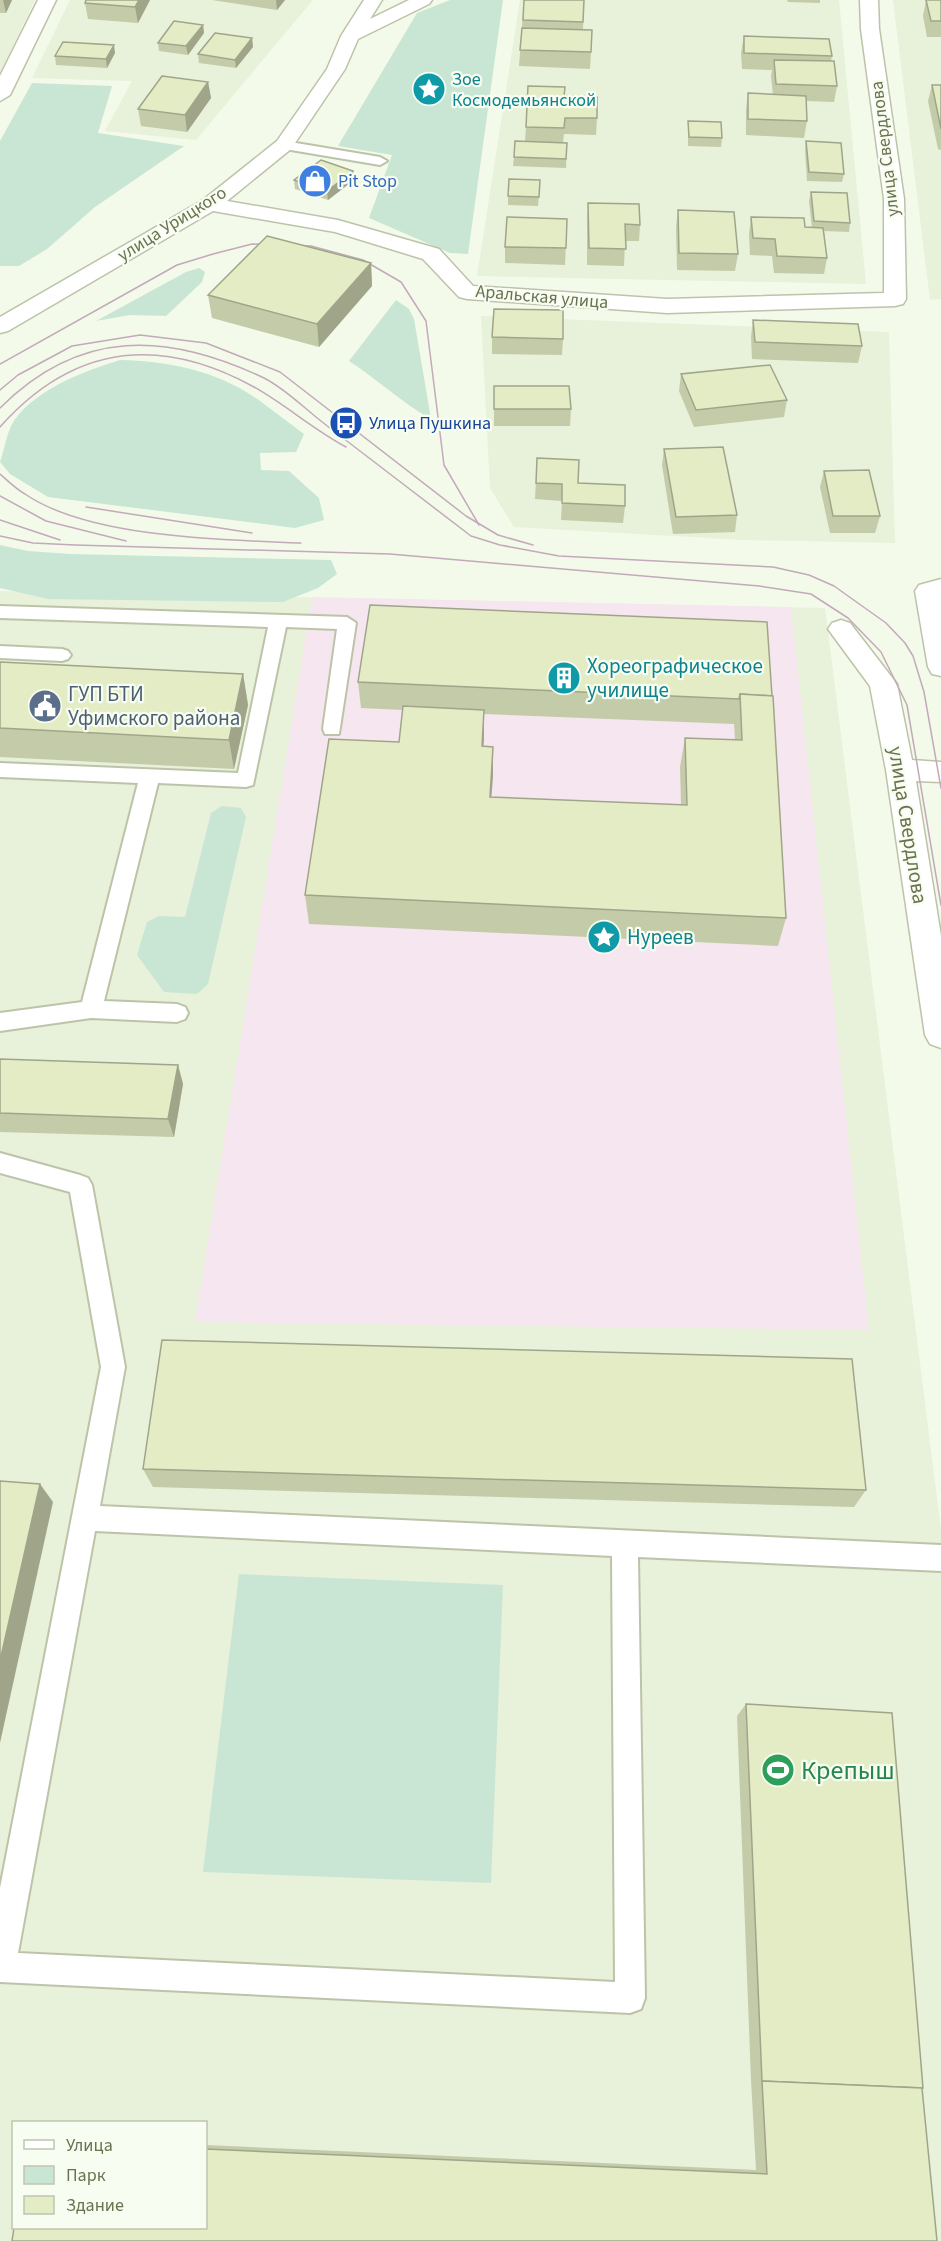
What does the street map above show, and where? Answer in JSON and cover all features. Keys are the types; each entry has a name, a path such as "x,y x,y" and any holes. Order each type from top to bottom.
{"street":[{"path":"0,95 48,0"},
{"name":"улица Урицкого","path":"0,326 210,204 284,145 336,69 350,36 373,0"},
{"path":"350,36 423,0"},
{"name":"улица Свердлова","path":"869,0 870,29 894,199 895,299"},
{"name":"Аральская улица","path":"210,204 338,225 431,254 467,292 667,306 895,299"},
{"path":"935,589 941,667"},
{"name":"улица Свердлова","path":"841,629 883,684 900,770 941,1035"},
{"path":"900,770 941,772"}],"lane":[{"path":"284,145 380,161"},
{"path":"0,612 347,623 332,729"},
{"path":"0,770 246,780 278,620"},
{"path":"0,652 62,655"},
{"path":"91,1009 150,775"},
{"path":"0,1022 91,1009 177,1013"},
{"path":"0,1164 80,1185 113,1366 0,1967 630,1998 625,1543"},
{"path":"84,1518 941,1558"}],"shaded area":[{"path":"0,0 35,0 0,73"},
{"path":"70,0 313,0 196,140 105,131 132,81 32,78"},
{"path":"520,0 839,0 866,284 477,276"},
{"path":"893,0 941,0 941,299 930,300"},
{"path":"481,316 889,332 895,543 744,540 514,527 490,488"},
{"path":"0,591 825,608 941,1530 941,2241 0,2241"},
{"path":"312,597 791,607 869,1330 195,1322"}],"green space":[{"path":"450,0 503,0 468,254 450,253 369,218 392,155 338,146 417,13"},
{"path":"32,83 112,86 98,133 184,146 95,207 47,249 19,266 0,266 0,141"},
{"path":"199,268 205,272 202,282 166,316 130,315 96,321 186,272"},
{"path":"396,300 409,309 414,319 431,419 349,361"},
{"path":"120,360 157,363 211,375 260,401 304,434 296,452 260,453 261,470 289,471 319,498 324,520 295,528 48,497 10,474 0,462 9,430 31,402 75,376"},
{"path":"0,545 28,551 71,554 331,560 337,574 318,588 283,602 48,599 0,588"},
{"path":"222,806 241,808 246,817 208,984 197,994 164,992 137,955 147,922 159,916 185,917 211,813"},
{"path":"239,1574 503,1585 491,1883 203,1872"}],"building":[{"path":"86,0 139,0 135,7 85,3"},
{"path":"524,0 584,0 583,22 523,20"},
{"path":"926,0 941,0 941,21 931,21"},
{"path":"174,21 203,25 186,46 158,43"},
{"path":"522,28 592,30 591,52 520,50"},
{"path":"215,33 252,38 235,60 198,54"},
{"path":"744,36 829,39 832,56 744,53"},
{"path":"63,42 114,45 106,59 55,56"},
{"path":"774,60 834,61 837,86 776,84"},
{"path":"162,76 208,82 185,115 138,109"},
{"path":"932,85 941,85 941,129"},
{"path":"528,86 565,87 564,96 597,97 597,118 565,118 564,128 526,127"},
{"path":"748,93 806,96 807,121 748,119"},
{"path":"688,121 721,122 722,138 689,137"},
{"path":"515,141 567,143 566,159 514,157"},
{"path":"806,141 841,143 844,174 809,172"},
{"path":"321,160 353,171 327,191 294,180"},
{"path":"509,179 540,180 539,197 508,196"},
{"path":"811,192 847,193 850,223 814,221"},
{"path":"588,203 639,204 640,225 625,224 626,249 589,248"},
{"path":"678,210 734,212 738,254 679,253"},
{"path":"507,217 567,219 566,248 505,247"},
{"path":"751,217 804,218 805,227 823,228 827,258 777,256 775,239 753,238"},
{"path":"267,236 371,263 317,324 208,295"},
{"path":"494,309 563,310 563,339 492,337"},
{"path":"753,320 858,324 862,346 755,342"},
{"path":"770,365 787,400 696,410 681,374"},
{"path":"494,386 569,386 571,409 494,409"},
{"path":"723,447 737,515 676,517 664,449"},
{"path":"537,458 579,460 578,483 625,485 625,506 562,503 562,484 536,483"},
{"path":"869,470 880,516 833,516 824,471"},
{"name":"Хореографическое училище","path":"370,605 767,622 772,696 740,694 739,699 358,682"},
{"path":"0,662 243,674 229,740 0,728"},
{"path":"740,694 773,696 786,918 305,895 329,739 399,742 403,706 484,710 482,746 493,747 490,797 687,805 685,738 742,740"},
{"path":"0,1059 178,1065 168,1119 0,1113"},
{"path":"162,1340 852,1359 866,1490 143,1469"},
{"path":"0,1481 40,1484 0,1661"},
{"path":"746,1704 892,1713 923,2088 762,2081"},
{"path":"762,2081 922,2088 937,2241 12,2241 14,2229 207,2229 207,2149 767,2174"}],"tram line":[{"path":"0,364 177,265 213,254 252,244 311,246 363,260 401,282 426,321 444,465 478,523"},
{"path":"0,390 18,375 72,346 140,335 206,343 280,372 478,523"},
{"path":"0,408 30,382 61,363 93,351 126,346 159,346 193,352 228,363 272,383 471,536 500,545 559,556 773,567 809,575 834,586 886,623 905,643 913,656 924,692 941,788"},
{"path":"0,427 28,400 57,379 87,365 119,357 151,355 184,360 219,370 254,387 346,447"},
{"path":"0,474 22,492 52,509 84,520 158,534 301,543"},
{"path":"0,496 46,521 126,541"},
{"path":"86,507 252,533"},
{"path":"0,520 60,540"},
{"path":"478,523 498,535 533,545"},
{"path":"0,536 33,543 75,545 390,554 759,586 811,594 848,618 881,652 907,705 941,905"}],"place":[{"name":"Зое Космодемьянской","path":"429,89"},
{"name":"Pit Stop","path":"315,181"},
{"name":"Улица Пушкина","path":"346,423"},
{"name":"Хореографическое училище","path":"564,678"},
{"name":"ГУП БТИ Уфимского района","path":"45,706"},
{"name":"Нуреев","path":"604,937"},
{"name":"Крепыш","path":"778,1770"}]}
